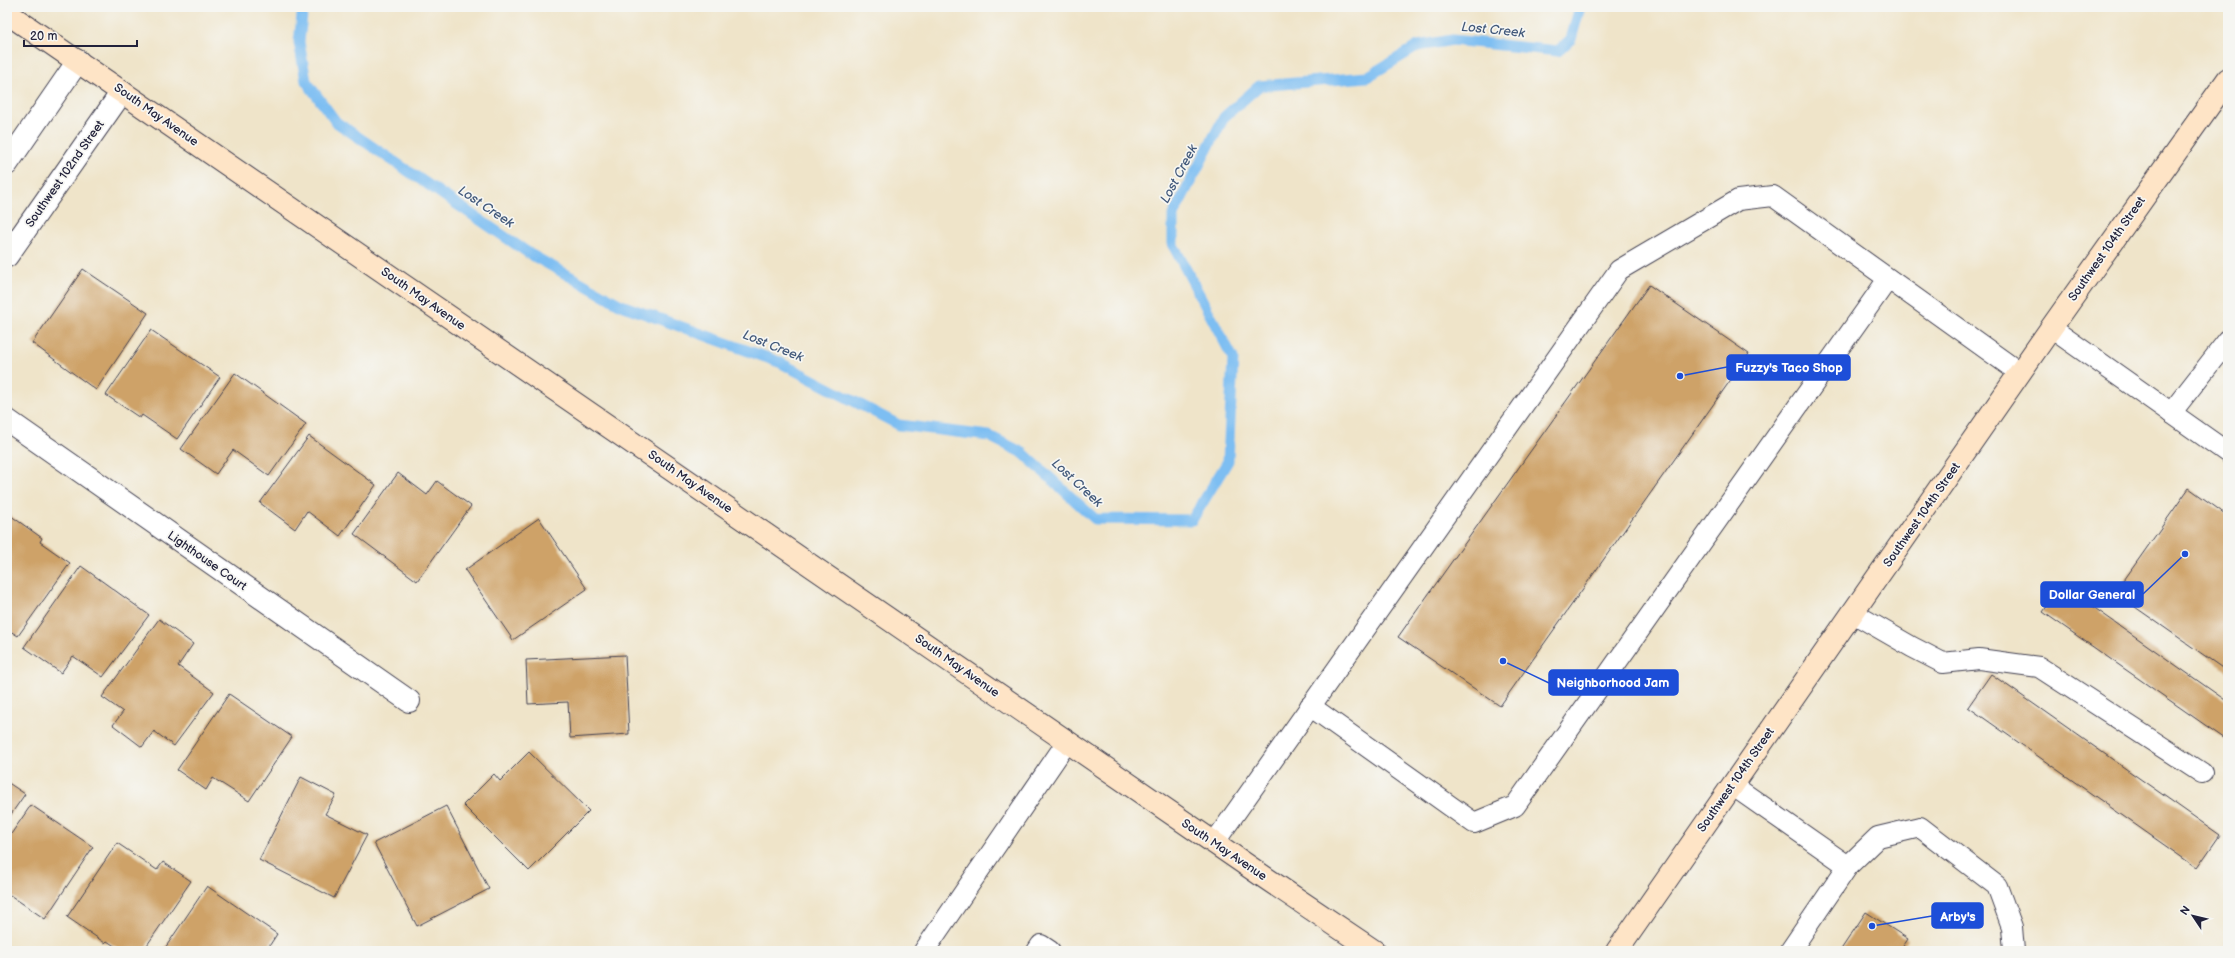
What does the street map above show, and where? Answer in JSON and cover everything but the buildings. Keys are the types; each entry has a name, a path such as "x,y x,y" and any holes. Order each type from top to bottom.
{"main road":[{"name":"South May Avenue","path":"7,13 1214,843 1374,951"},
{"name":"Southwest 104th Street","path":"1617,951 2051,328 2228,79"}],"street":[{"path":"7,164 78,61"},
{"name":"Southwest 102nd Street","path":"7,256 122,92"},
{"name":"Lighthouse Court","path":"7,420 409,701"}],"lane":[{"path":"1214,843 1619,270 1738,200 1773,196 2020,373"},
{"path":"1310,706 1474,823 1515,806 1888,279"},
{"path":"2051,328 2228,453"},
{"path":"2171,413 2228,340"},
{"path":"1853,613 1942,663 1979,659 2039,667 2202,773"},
{"path":"924,951 1068,742"},
{"path":"1732,785 1848,866"},
{"path":"1790,951 1848,866 1878,837 1920,827 1997,886 2012,927 2014,951"},
{"path":"1037,951 1041,945 1050,951"}],"waterway":[{"name":"Lost Creek","path":"303,7 299,42 306,81 336,122 530,254 621,305 779,362 899,425 989,436 1023,453 1095,519 1192,520 1228,461 1233,358 1173,245 1173,215 1224,117 1259,86 1367,77 1418,46 1452,40 1558,51 1571,39 1580,7"}],"place":[{"name":"Fuzzy's Taco Shop","path":"1680,376"},
{"name":"Dollar General","path":"2185,554"},
{"name":"Neighborhood Jam","path":"1503,661"},
{"name":"Arby's","path":"1872,926"}]}
